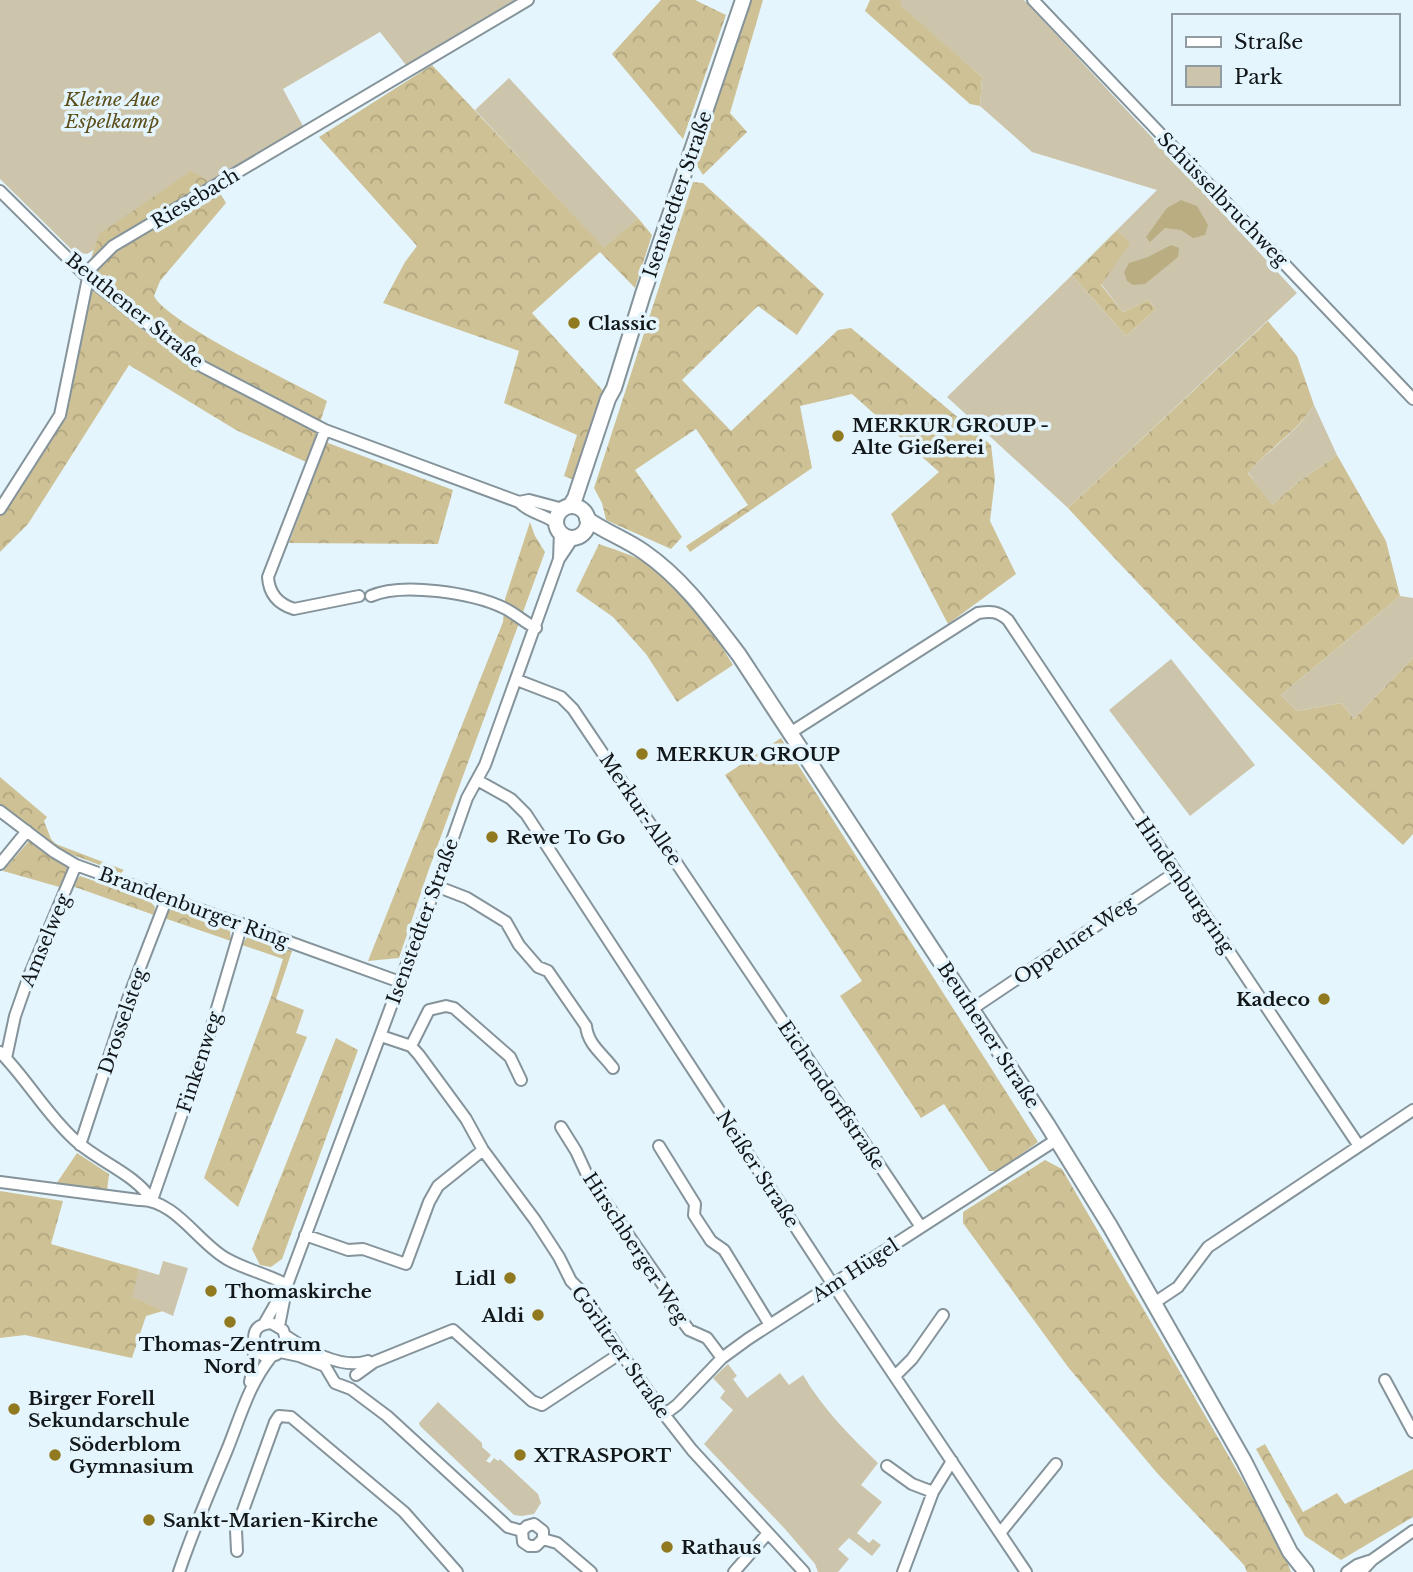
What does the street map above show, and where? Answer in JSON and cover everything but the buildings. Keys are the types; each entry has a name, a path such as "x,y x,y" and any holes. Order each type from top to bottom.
{"main road":[{"name":"Isenstedter Straße","path":"572,521 583,500 615,401 614,388 643,293 743,0"},
{"name":"Beuthener Straße","path":"572,521 622,546 642,550 671,574 703,607 739,655 972,1009 1110,1226 1244,1461 1290,1552 1306,1572"},
{"name":"Beuthener Straße","path":"1290,1552 1297,1572"}],"street":[{"name":"Riesebach","path":"0,509 60,415 88,278 92,267 113,246 528,0"},
{"name":"Schüsselbruchweg","path":"1033,0 1413,399"},
{"name":"Beuthener Straße","path":"0,191 88,278 203,367 325,430 519,502 529,500 572,521"},
{"path":"325,430 268,577 268,586 274,598 294,609 359,596"},
{"name":"Isenstedter Straße","path":"264,1324 287,1285 463,808 517,680 572,521"},
{"path":"371,596 383,591 454,593 505,608 536,628"},
{"name":"Hindenburgring","path":"790,733 978,613 1000,613 1020,637 1359,1146"},
{"name":"Merkur-Allee","path":"517,680 561,697 573,709 744,962"},
{"name":"Neißer Straße","path":"477,780 511,799 526,814 833,1284 1026,1572"},
{"name":"Brandenburger Ring","path":"0,811 76,865 400,982"},
{"path":"0,864 27,831"},
{"name":"Amselweg","path":"3,1055 29,976 76,865"},
{"name":"Oppelner Weg","path":"972,1009 1176,872"},
{"path":"436,886 467,898 506,922 519,945 538,967 548,971 586,1026 587,1035 594,1046 613,1068"},
{"name":"Drosselsteg","path":"80,1145 129,996 167,898"},
{"name":"Finkenweg","path":"152,1200 208,1039 242,923"},
{"name":"Eichendorffstraße","path":"744,962 921,1227"},
{"path":"381,1036 411,1046 429,1010 449,1006 510,1058 520,1080"},
{"name":"Görlitzer Straße","path":"411,1046 466,1119 483,1150 559,1257 571,1281 581,1291 665,1414 692,1450 804,1572"},
{"path":"3,1055 80,1145 144,1187 152,1200 171,1212 227,1259 287,1285"},
{"path":"1154,1303 1178,1287 1208,1247 1413,1111"},
{"name":"Hirschberger Weg","path":"561,1127 588,1177 672,1298 671,1306 689,1330 707,1338 722,1358"},
{"name":"Am Hügel","path":"665,1414 722,1358 1056,1140"},
{"path":"659,1146 695,1204 694,1214 711,1241 724,1250 770,1325"},
{"path":"305,1235 348,1250 363,1249 406,1264 429,1202 438,1186 483,1150"},
{"path":"0,1182 152,1200"},
{"name":"Isenstedter Straße","path":"282,1331 287,1285"},
{"path":"894,1376 912,1359 943,1315"},
{"path":"248,1395 254,1348 253,1334 264,1324 282,1331 302,1347 339,1362 344,1361 355,1373 356,1384 387,1416 508,1527 522,1531 523,1542 536,1546 543,1539 557,1544 591,1572"},
{"path":"345,1386 355,1373 374,1362 453,1329 532,1401 542,1405 621,1353"},
{"path":"179,1572 195,1525 248,1395 260,1371 286,1343 282,1331"},
{"path":"254,1348 261,1355 299,1356 319,1363 331,1374 335,1383 356,1392 387,1416"},
{"path":"331,1374 339,1362"},
{"path":"1385,1380 1413,1432"},
{"path":"237,1551 236,1530 275,1422 279,1416 285,1415 291,1417 404,1512 457,1572"},
{"path":"903,1572 933,1492 952,1461"},
{"path":"1000,1532 1056,1464"},
{"path":"887,1466 912,1484 933,1492"},
{"path":"1361,1572 1372,1560 1413,1531"},
{"path":"734,1572 768,1532"},
{"path":"1347,1572 1372,1560"}],"green space":[{"name":"Kleine Aue Espelkamp","path":"0,0 515,0 406,65 380,32 283,89 303,126 87,254 74,252 0,179"},
{"path":"661,0 695,0 726,15 683,139 612,54"},
{"path":"749,0 763,0 730,113 747,132 703,175 696,164"},
{"path":"870,0 900,0 901,6 982,77 980,106 970,104 865,11"},
{"path":"900,0 1024,0 1297,293 1068,508 947,397 1072,275 1126,336 1156,309 1148,300 1123,312 1101,284 1129,243 1117,230 1157,190 1032,152 980,106 982,77 900,6"},
{"path":"432,65 604,248 638,218 652,235 635,288 600,252 532,313 606,394 577,481 564,476 577,435 504,403 519,351 383,303 405,262 417,246 319,137"},
{"path":"509,78 638,218 604,249 475,110"},
{"path":"191,171 214,184 226,203 160,281 154,296 163,307 205,336 327,401 315,438 453,490 438,544 289,543 317,467 236,430 129,365 28,524 0,552 0,516 66,418 91,295 89,265 99,234"},
{"path":"693,182 703,183 824,294 797,335 758,306 682,380 731,431 838,330 851,328 991,445 995,479 990,521 1016,574 948,624 891,514 939,472 852,394 800,406 812,468 690,552 686,546 748,505 696,429 635,470 682,537 671,549 606,520 602,503 594,488"},
{"path":"1117,230 1130,243 1101,285 1123,312 1148,300 1156,309 1126,336 1072,275"},
{"path":"1268,321 1297,356 1314,405 1299,424 1248,473 1272,505 1298,482 1337,455 1386,541 1400,596 1281,695 1297,711 1341,703 1354,719 1413,658 1413,834 1403,845 1316,764 1232,680 1068,508"},
{"path":"1314,405 1337,455 1298,482 1271,506 1248,472 1300,424"},
{"path":"530,522 545,552 399,958 368,961 503,622 505,599"},
{"path":"599,544 645,562 671,581 700,615 733,665 677,702 646,654 613,617 576,591"},
{"path":"1400,596 1413,598 1413,658 1354,719 1341,703 1297,711 1281,695"},
{"path":"1171,659 1255,765 1190,816 1109,710"},
{"path":"781,738 1038,1142 998,1171 989,1171 944,1104 921,1118 840,996 862,981 725,775"},
{"path":"0,777 47,817 44,821 51,839 56,844 124,870 121,873 57,849 0,804"},
{"path":"29,841 71,869 63,888 3,871"},
{"path":"80,876 149,900 155,907 154,915 72,886"},
{"path":"174,909 230,930 231,941 164,918 168,911"},
{"path":"247,937 292,951 276,999 304,1010 296,1033 307,1037 238,1207 204,1178 283,959 242,945"},
{"path":"336,1038 358,1050 282,1259 271,1267 260,1265 252,1249"},
{"path":"77,1153 109,1174 107,1191 56,1184"},
{"path":"1045,1160 1062,1169 1281,1546 1291,1572 1247,1572 1244,1565 1157,1473 1068,1367 963,1223 963,1212"},
{"path":"0,1191 63,1201 51,1244 139,1269 132,1297 163,1311 146,1316 132,1358 25,1335 0,1338"},
{"path":"163,1261 188,1268 173,1316 131,1297 139,1269 159,1275"},
{"path":"728,1364 737,1376 733,1379 747,1398 780,1373 789,1385 803,1375 828,1411 878,1463 861,1485 882,1502 857,1533 869,1543 873,1539 881,1545 872,1556 849,1538 838,1549 849,1559 838,1572 818,1572 815,1564 785,1529 704,1444 733,1410 720,1398 725,1391 713,1378"},
{"path":"438,1402 482,1443 482,1447 491,1455 486,1461 490,1463 494,1458 498,1461 500,1459 538,1494 541,1503 534,1514 514,1515 420,1426 419,1423"},
{"path":"1265,1444 1303,1512 1337,1493 1345,1504 1413,1469 1413,1517 1341,1560 1305,1536 1256,1449"}],"shaded area":[{"path":"1181,200 1197,206 1208,225 1205,235 1193,238 1181,230 1165,228 1150,242 1146,237 1167,208"},
{"path":"1171,245 1179,248 1178,257 1145,284 1133,285 1127,281 1124,272 1129,263"}],"place":[{"name":"Classic","path":"574,323"},
{"name":"MERKUR GROUP - Alte Gießerei","path":"838,436"},
{"name":"MERKUR GROUP","path":"642,754"},
{"name":"Rewe To Go","path":"492,837"},
{"name":"Kadeco","path":"1324,999"},
{"name":"Lidl","path":"510,1278"},
{"name":"Thomaskirche","path":"211,1291"},
{"name":"Aldi","path":"538,1315"},
{"name":"Thomas-Zentrum Nord","path":"230,1322"},
{"name":"Birger Forell Sekundarschule","path":"14,1409"},
{"name":"Söderblom Gymnasium","path":"55,1455"},
{"name":"XTRASPORT","path":"520,1455"},
{"name":"Sankt-Marien-Kirche","path":"149,1520"},
{"name":"Rathaus","path":"667,1547"}]}
